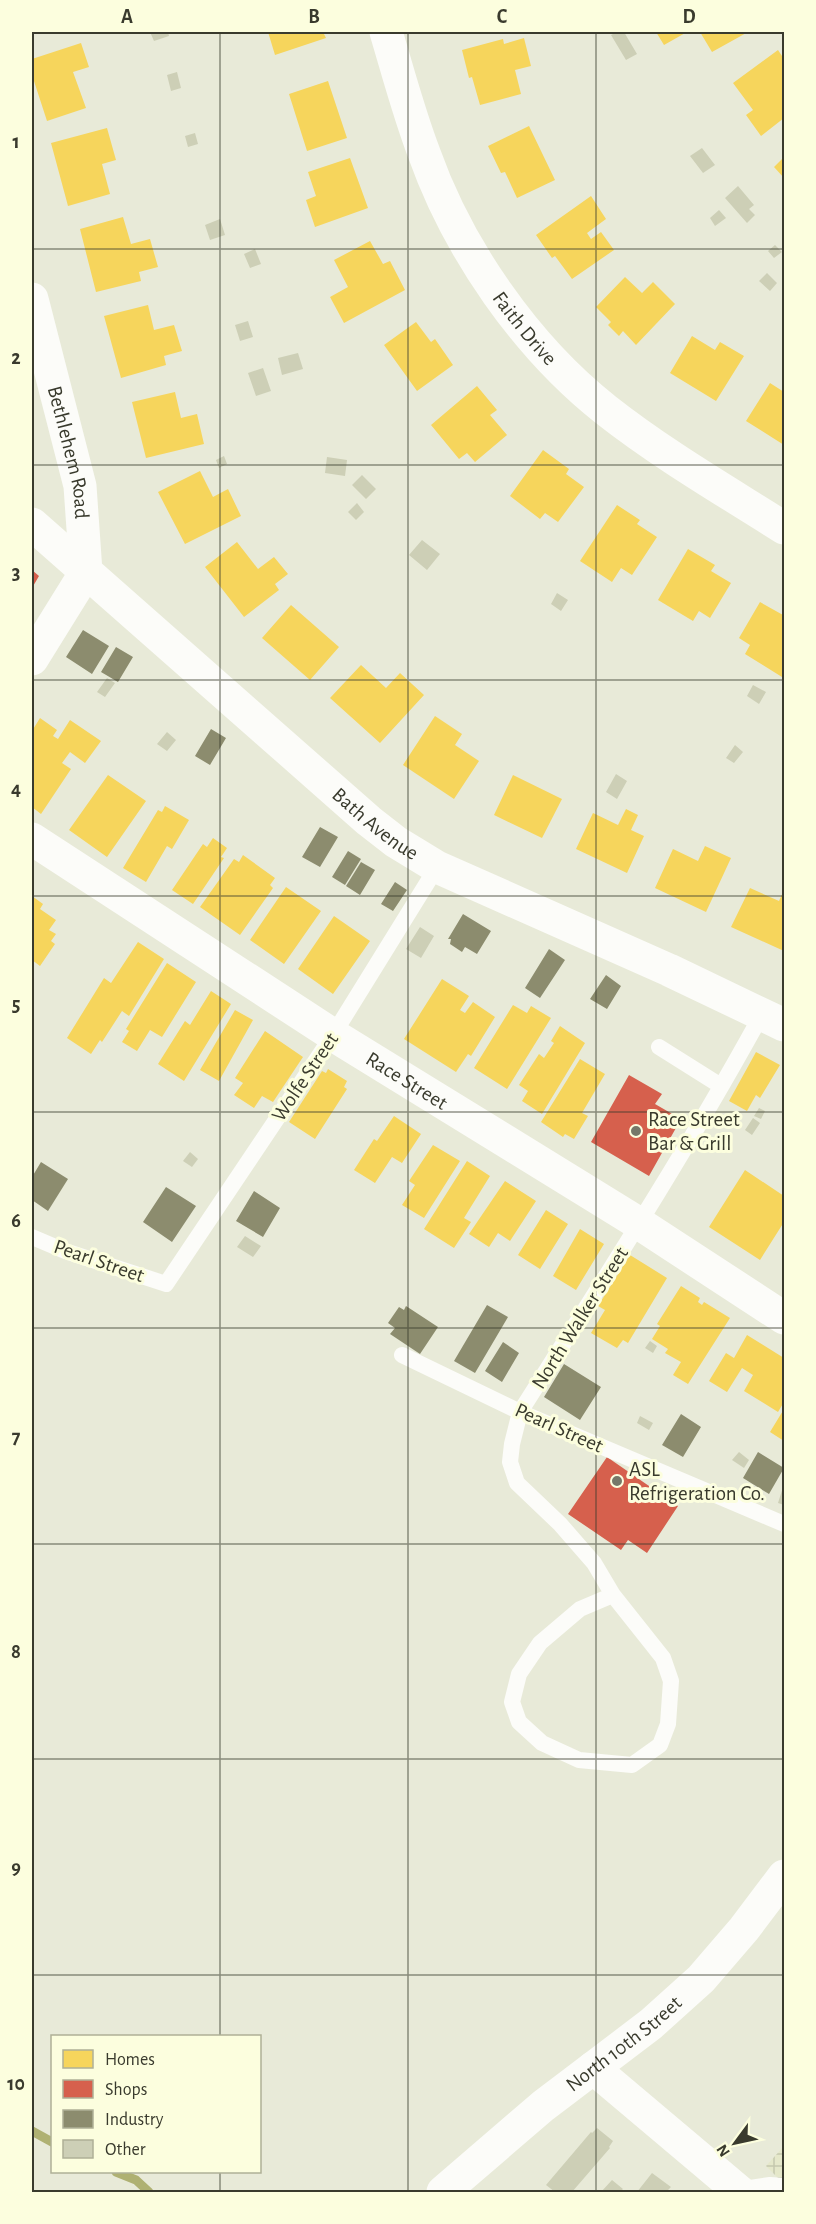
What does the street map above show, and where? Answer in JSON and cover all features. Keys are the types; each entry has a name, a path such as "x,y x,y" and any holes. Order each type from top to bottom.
{"street":[{"name":"Faith Drive","path":"386,32 424,155 450,213 482,270 518,320 559,366 604,409 654,446 784,528"},
{"name":"Bethlehem Road","path":"32,299 80,486 87,572"},
{"name":"Bath Avenue","path":"32,524 396,842 437,867 659,965 773,1020"},
{"path":"32,659 87,572"},
{"name":"Race Street","path":"32,839 333,1035 640,1224 784,1318"},
{"name":"North 10th Street","path":"460,2186 543,2106 651,2024 700,1978 744,1929 784,1876"},
{"path":"593,2068 738,2191"}],"lane":[{"name":"Wolfe Street","path":"166,1284 333,1035 437,867"},
{"name":"North Walker Street","path":"613,1595 594,1563 560,1524 518,1483 510,1461 520,1412 640,1224 722,1086 773,1020"},
{"path":"659,1047 722,1086"},
{"name":"Pearl Street","path":"32,1237 65,1251 166,1284"},
{"name":"Pearl Street","path":"402,1355 520,1412 784,1524"},
{"path":"613,1595 663,1658 671,1681 668,1724 660,1745 632,1765 579,1760 542,1743 519,1722 512,1702 519,1674 540,1644 580,1609 613,1595"},
{"path":"738,2191 770,2185 784,2186"}],"shaded area":[{"path":"784,2146 784,2184 766,2166"}],"building: Homes":[{"path":"268,32 323,32 326,38 275,55"},
{"path":"656,32 687,32 664,45"},
{"path":"700,32 748,32 712,52"},
{"path":"524,38 531,66 515,70 521,94 480,105 472,77 469,78 462,50 503,39 504,44"},
{"path":"81,43 89,67 73,72 86,108 47,121 32,75 32,59"},
{"path":"778,50 784,59 784,118 761,136 746,115 753,110 733,83"},
{"path":"328,81 347,138 307,151 289,94"},
{"path":"529,126 555,180 517,198 505,172 501,173 488,146"},
{"path":"107,128 116,160 102,164 110,194 68,206 51,143"},
{"path":"784,157 784,178 774,167"},
{"path":"350,158 368,208 315,227 306,200 316,196 308,172"},
{"path":"591,196 606,219 587,233 591,239 601,232 614,250 572,279 555,256 552,258 536,235"},
{"path":"123,217 131,244 150,239 158,267 139,272 141,281 96,292 80,229"},
{"path":"370,241 383,264 390,261 405,290 344,323 330,297 348,287 334,260"},
{"path":"625,277 642,293 653,282 675,304 636,345 623,331 619,336 608,325 611,322 596,307"},
{"path":"148,305 154,330 174,325 182,351 164,356 166,365 121,378 104,316"},
{"path":"416,322 431,342 435,339 453,365 417,391 384,345"},
{"path":"692,336 715,350 720,342 744,356 716,401 670,373"},
{"path":"770,383 784,392 784,445 746,421"},
{"path":"477,386 497,410 490,415 507,435 475,462 467,453 459,459 431,425"},
{"path":"175,392 181,418 197,414 204,444 146,458 132,402"},
{"path":"543,450 569,469 566,474 584,487 558,522 545,513 540,519 510,496"},
{"path":"200,471 213,497 228,489 241,516 185,544 158,492"},
{"path":"617,505 640,520 637,524 657,537 632,575 621,568 612,582 580,561"},
{"path":"237,542 258,569 274,557 288,574 275,584 279,590 244,617 205,567"},
{"path":"688,549 715,565 711,571 731,583 710,618 699,611 693,621 658,600"},
{"path":"760,602 783,615 784,612 784,673 782,677 745,654 750,645 739,638"},
{"path":"291,605 339,647 310,680 262,638"},
{"path":"361,665 386,688 400,673 424,695 380,743 330,698"},
{"path":"435,716 462,734 455,745 479,761 454,799 403,765"},
{"path":"40,718 57,730 53,736 58,739 70,720 101,741 85,763 70,752 62,763 71,769 41,814 32,807 32,731"},
{"path":"108,775 146,801 107,857 69,830"},
{"path":"513,775 562,799 542,838 494,815"},
{"path":"165,806 189,820 172,849 167,846 146,882 123,868 158,810 162,812"},
{"path":"626,809 638,815 631,830 644,836 627,873 576,849 593,813 618,825"},
{"path":"213,838 227,848 221,857 224,858 193,904 172,890 203,844 207,847"},
{"path":"705,846 731,858 706,912 655,888 673,849 698,861"},
{"path":"243,855 275,878 270,885 273,888 240,935 200,907 234,859 239,862"},
{"path":"286,887 321,911 284,964 250,940"},
{"path":"750,888 779,901 784,890 784,951 731,927"},
{"path":"32,896 43,904 40,909 56,920 49,930 56,934 51,941 55,944 40,966 32,960"},
{"path":"334,916 370,941 333,994 298,969"},
{"path":"138,942 164,959 129,1016 122,1011 102,1042 100,1040 91,1054 67,1038 104,978 111,983"},
{"path":"167,963 196,982 162,1037 150,1030 137,1051 122,1042 129,1031 126,1029"},
{"path":"442,979 469,996 460,1010 465,1013 473,1002 495,1017 471,1056 468,1054 456,1072 404,1039"},
{"path":"211,991 231,1004 184,1081 158,1064 185,1021 190,1025"},
{"path":"513,1005 527,1013 531,1006 551,1018 507,1089 474,1068"},
{"path":"235,1010 253,1020 219,1081 200,1070"},
{"path":"560,1026 585,1043 542,1114 522,1101 528,1091 519,1085 539,1054 544,1058 554,1043 551,1041"},
{"path":"265,1031 303,1057 273,1102 262,1096 254,1108 234,1095 243,1083 235,1078"},
{"path":"756,1052 780,1065 760,1098 756,1095 747,1111 729,1101"},
{"path":"580,1059 605,1074 582,1113 588,1116 574,1139 565,1134 563,1137 541,1122"},
{"path":"328,1069 347,1081 344,1087 347,1089 315,1139 289,1122 322,1071 326,1073"},
{"path":"394,1116 421,1134 402,1163 392,1157 375,1183 354,1170 374,1139 377,1141"},
{"path":"433,1145 460,1161 424,1218 402,1205 415,1185 409,1181"},
{"path":"467,1161 490,1176 464,1218 471,1222 454,1248 424,1229"},
{"path":"745,1170 784,1196 784,1222 760,1260 709,1227"},
{"path":"505,1181 536,1201 510,1241 498,1233 489,1247 469,1234"},
{"path":"546,1210 568,1224 540,1269 518,1255"},
{"path":"580,1229 604,1244 576,1290 553,1276"},
{"path":"630,1255 667,1278 628,1343 623,1340 617,1348 591,1333 605,1310 598,1306"},
{"path":"681,1286 700,1298 698,1302 702,1305 704,1302 730,1318 688,1384 673,1375 681,1362 665,1353 668,1349 652,1339 660,1326 657,1324"},
{"path":"747,1335 784,1358 784,1402 778,1412 744,1391 753,1375 742,1368 727,1392 709,1381 726,1353 734,1358"},
{"path":"784,1409 784,1441 770,1432"}],"building: Shops":[{"path":"32,570 39,576 32,588"},
{"name":"Race Street Bar & Grill","path":"629,1075 662,1094 655,1104 681,1119 649,1176 591,1142"},
{"name":"ASL Refrigeration Co.","path":"607,1457 678,1506 647,1553 628,1540 621,1550 568,1514"}],"building: Industry":[{"path":"83,630 109,646 92,674 66,657"},
{"path":"116,647 133,657 118,682 101,672"},
{"path":"211,729 226,738 210,765 195,756"},
{"path":"320,827 338,837 320,867 302,857"},
{"path":"348,851 361,859 345,885 332,877"},
{"path":"361,862 375,870 360,895 346,886"},
{"path":"395,882 407,890 393,911 381,904"},
{"path":"463,914 491,931 477,954 465,947 462,952 450,944 451,939 448,939"},
{"path":"549,949 565,960 540,998 525,988"},
{"path":"606,975 621,986 607,1009 590,999"},
{"path":"41,1162 68,1179 48,1211 32,1200 32,1177"},
{"path":"166,1187 196,1206 172,1242 143,1222"},
{"path":"254,1191 280,1208 263,1237 236,1221"},
{"path":"487,1305 508,1317 475,1373 454,1361"},
{"path":"406,1306 438,1327 420,1354 390,1334 395,1328 388,1323 399,1307 404,1310"},
{"path":"503,1342 519,1353 502,1382 485,1371"},
{"path":"564,1364 601,1387 580,1420 544,1397"},
{"path":"681,1414 701,1427 683,1457 662,1445"},
{"path":"758,1452 784,1468 769,1494 743,1478"}],"building: Other":[{"path":"150,32 168,32 169,36 154,41"},
{"path":"624,32 637,54 626,60 611,35"},
{"path":"177,72 181,88 171,91 167,75"},
{"path":"195,133 198,144 188,147 185,136"},
{"path":"702,148 715,165 703,173 690,156"},
{"path":"738,186 754,205 749,209 755,215 747,223 725,198"},
{"path":"719,210 726,218 715,226 710,218"},
{"path":"220,219 225,235 210,240 205,225"},
{"path":"775,245 782,252 774,258 768,251"},
{"path":"255,249 261,264 250,268 244,254"},
{"path":"767,273 777,283 770,291 759,281"},
{"path":"248,321 253,337 240,341 235,325"},
{"path":"298,353 303,369 282,375 278,358"},
{"path":"263,368 271,391 256,396 248,373"},
{"path":"224,456 227,464 219,468 216,460"},
{"path":"327,457 347,460 345,476 325,473"},
{"path":"362,475 376,489 366,499 352,485"},
{"path":"357,503 364,512 356,520 348,512"},
{"path":"422,540 440,554 427,570 409,555"},
{"path":"557,593 568,600 561,611 551,604"},
{"path":"107,678 115,683 105,697 97,692"},
{"path":"753,685 766,692 759,704 747,696"},
{"path":"167,732 176,740 167,751 157,744"},
{"path":"735,745 743,752 734,763 726,758"},
{"path":"616,774 627,781 617,799 606,792"},
{"path":"420,927 434,936 421,958 406,949"},
{"path":"759,1108 765,1111 761,1119 754,1116"},
{"path":"753,1118 760,1123 752,1135 745,1130"},
{"path":"190,1152 198,1159 192,1167 183,1161"},
{"path":"245,1236 261,1246 253,1257 237,1247"},
{"path":"650,1341 657,1346 653,1353 645,1348"},
{"path":"640,1416 653,1423 649,1430 637,1423"},
{"path":"739,1452 749,1460 744,1468 732,1460"},
{"path":"784,1484 784,1505 778,1503"},
{"path":"597,2128 613,2141 610,2148 572,2192 555,2192 546,2185 591,2132"},
{"path":"652,2173 671,2187 666,2192 637,2192"},
{"path":"612,2180 623,2189 620,2192 601,2192"}],"waterway":[{"path":"32,2131 51,2141"},
{"path":"118,2173 136,2180 149,2192"}],"place":[{"name":"Race Street Bar & Grill","path":"636,1131"},
{"name":"ASL Refrigeration Co.","path":"617,1481"}]}
